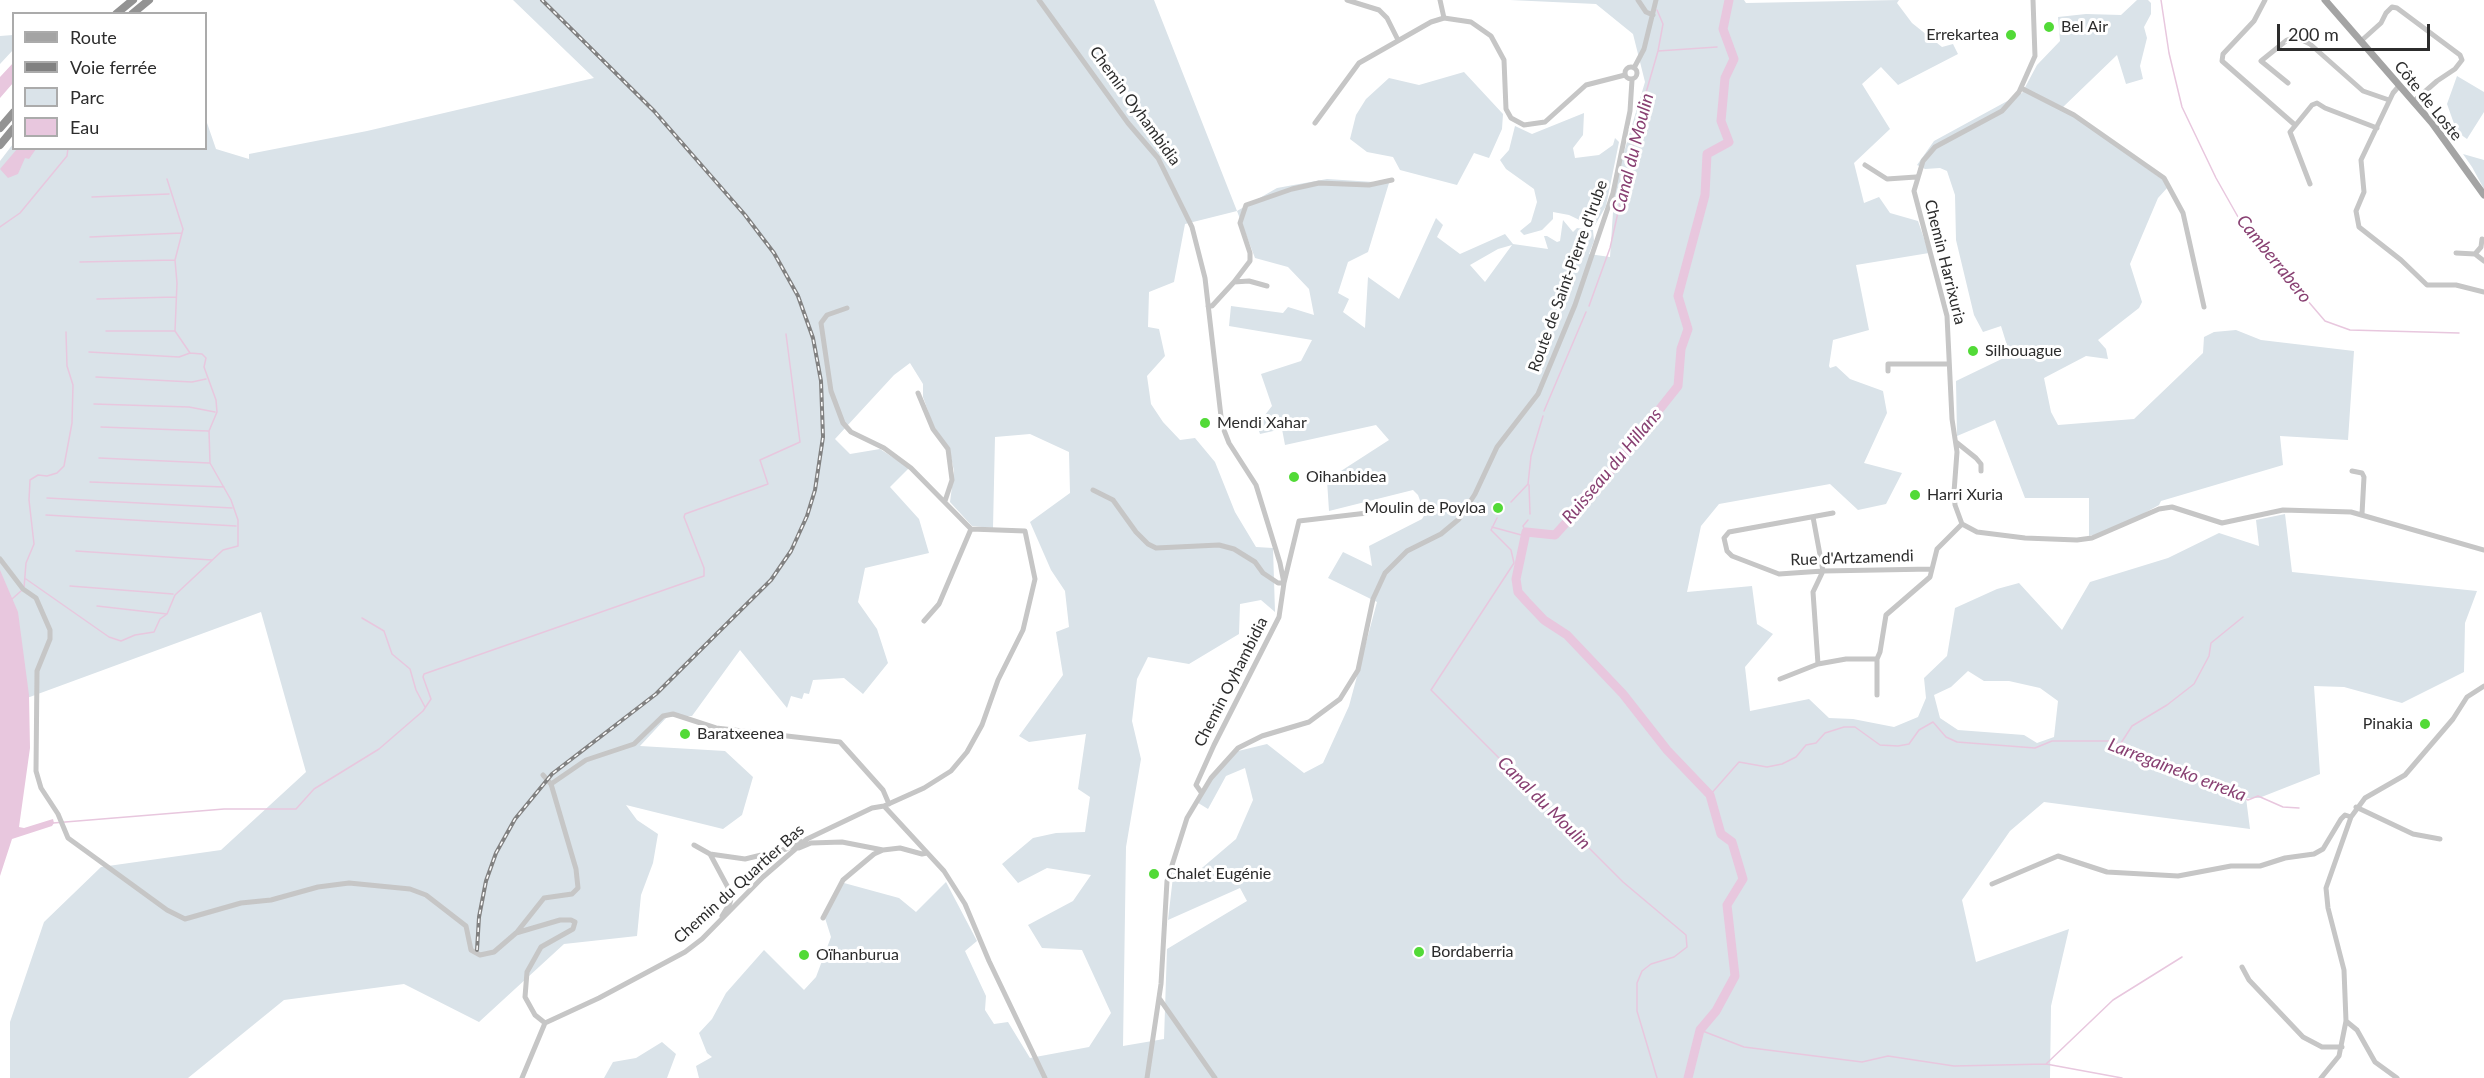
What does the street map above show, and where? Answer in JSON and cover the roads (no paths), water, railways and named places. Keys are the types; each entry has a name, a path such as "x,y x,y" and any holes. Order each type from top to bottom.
{"highway":[{"path":"118,12 133,0"},
{"path":"134,12 149,0"},
{"path":"0,128 12,114"},
{"path":"0,145 12,130"}],"main road":[{"name":"Côte de Loste","path":"2329,2 2413,102 2484,195"}],"street":[{"name":"Chemin Oyhambidia","path":"1039,0 1128,123 1167,171 1196,238 1208,306 1222,424 1229,443 1256,485 1284,583 1279,617 1196,785 1201,792"},
{"path":"1347,0 1379,10 1387,18 1398,40"},
{"path":"1440,0 1444,18"},
{"path":"1638,0 1646,12 1653,15"},
{"path":"1865,165 1887,179 1916,177 1923,161 1935,147 2002,111 2021,88 2035,56 2033,0"},
{"path":"2265,0 2254,21 2223,54 2222,61 2295,125"},
{"name":"Route de Saint-Pierre d'Irube","path":"1634,68 1644,50 1655,1"},
{"path":"2361,41 2381,23 2386,13 2392,8 2397,8 2462,58 2455,69 2413,102"},
{"path":"1315,123 1354,68 1398,40 1431,22 1444,18 1472,22 1483,29 1496,44 1504,60 1506,109 1517,123 1531,126 1545,122 1586,85 1625,75 1632,80"},
{"path":"2288,83 2262,61 2287,40 2296,37 2310,44 2363,92 2389,100"},
{"name":"Route de Saint-Pierre d'Irube","path":"1625,75 1628,68 1634,68"},
{"name":"Route de Saint-Pierre d'Irube","path":"1147,1078 1159,998 1167,881 1176,847 1201,792 1220,766 1239,747 1262,736 1309,722 1340,699 1358,670 1373,599 1385,573 1407,551 1441,534 1459,519 1475,494 1497,447 1538,394 1575,305 1613,193 1630,111 1632,80 1637,75 1634,68"},
{"path":"2399,86 2389,100 2361,159 2364,192 2356,212 2359,227 2407,265 2427,285 2456,285 2484,291"},
{"path":"2021,88 2074,115 2164,178 2183,213 2204,307"},
{"path":"2310,184 2290,135 2295,125 2312,105 2317,103 2377,128"},
{"name":"Chemin Harrixuria","path":"1916,177 1915,204 1932,254 1947,316 1948,364 1956,442 1954,492 1955,505 1962,524"},
{"path":"1208,306 1212,306 1250,261 1250,253 1240,222 1246,205 1292,189 1319,183 1368,185 1392,180"},
{"path":"2475,254 2481,248 2482,239"},
{"path":"2456,253 2475,254 2484,261"},
{"path":"1234,282 1249,281 1267,286"},
{"path":"847,308 833,312 821,320 831,391 837,413 851,432 884,448 911,468 971,529 939,604 924,621"},
{"path":"1888,371 1888,364 1948,364"},
{"path":"918,393 933,429 948,449 952,480 945,501"},
{"path":"1956,442 1976,458 1981,464 1981,471"},
{"path":"2352,471 2362,473 2364,477 2362,514"},
{"path":"1093,490 1108,495 1136,532 1156,548 1219,545 1234,549 1255,562 1263,573 1278,583 1284,583 1299,521 1367,513"},
{"path":"1877,695 1877,659 1886,615 1926,581 1937,549 1962,524 1977,532 2025,538 2078,540 2092,538 2159,509 2172,507 2222,523 2283,510 2362,514 2484,550"},
{"name":"Rue d'Artzamendi","path":"1833,513 1729,532 1725,535 1726,545 1731,556 1772,573 1932,569"},
{"path":"1813,517 1823,571 1813,592 1818,664"},
{"name":"Chemin du Quartier Bas","path":"545,1023 661,966 693,946 807,839 932,783 960,761 982,725 998,680 1023,630 1034,588 1027,534 1021,529 971,529"},
{"path":"0,559 23,589 36,597 50,630 50,639 36,671 36,771 41,788 58,814 64,833 167,910 185,919 241,903 271,900 318,887 356,884 410,889 426,895 466,926 471,950 480,955 494,952 516,933 544,898 572,894 578,888 576,869 551,784 543,775"},
{"path":"1780,679 1818,664 1846,659 1877,659"},
{"path":"2321,1078 2336,1061 2342,1047 2346,1021 2344,970 2328,908 2326,888 2351,817 2356,807 2374,791 2404,775 2453,719 2467,697 2484,686"},
{"path":"551,784 586,760 634,744 663,716 673,714 716,728 840,742 883,790 887,805 944,871 972,917 989,961 1045,1078"},
{"path":"2356,807 2413,834 2440,839"},
{"path":"1992,884 2058,856 2107,872 2178,876 2231,866 2260,867 2285,858 2314,854 2323,849 2345,815 2351,817"},
{"path":"694,845 710,854 745,859 786,849 807,839"},
{"path":"792,851 819,842 858,843 883,850"},
{"path":"823,918 843,880 874,854 883,850 900,848 922,854 927,853"},
{"path":"710,854 732,895 730,903 716,925"},
{"path":"516,933 560,920 574,922 573,929 541,947 527,972 525,997 536,1015 545,1023 522,1078"},
{"path":"2242,967 2249,980 2303,1037 2322,1047 2342,1047"},
{"path":"1159,998 1215,1078"},
{"path":"2346,1021 2357,1030 2375,1062 2397,1078"}],"water":[{"path":"12,64 12,84 0,98 0,77"},
{"path":"16,150 35,150 29,159 25,158 18,174 8,178 0,169"},
{"path":"0,570 18,612 29,695 30,748 19,827 24,828 53,819 54,823 52,826 12,839 0,876"}],"waterway":[{"name":"Ruisseau du Hillans","path":"1688,1078 1700,1030 1716,1011 1735,976 1727,905 1743,879 1732,842 1721,834 1710,795 1667,750 1623,694 1567,635 1544,620 1526,601 1518,592 1516,579 1526,532 1555,535 1593,493 1678,386 1681,349 1688,329 1678,296 1705,195 1707,154 1729,142 1721,121 1725,78 1734,59 1723,29 1729,0"},
{"name":"Camberrabero","path":"2161,0 2169,53 2182,107 2216,178 2242,224 2325,321 2350,330 2459,333"},
{"name":"Canal du Moulin","path":"1589,306 1610,248 1641,110 1658,51 1663,24 1657,10"},
{"path":"1658,51 1717,47"},
{"path":"0,227 20,213 67,156 68,150"},
{"path":"26,579 109,637 121,641 135,635 154,632 160,619 167,614 175,595 223,550 238,546 238,520 231,500 210,463 209,431 217,412 216,400 204,367 206,358 202,354 190,353 175,331 177,283 175,260 183,229 167,179"},
{"path":"92,197 169,194"},
{"path":"90,237 182,233"},
{"path":"80,262 175,260"},
{"path":"97,299 176,297"},
{"name":"Canal du Moulin","path":"1544,411 1586,312"},
{"path":"106,331 174,331"},
{"path":"24,588 26,563 34,544 29,500 30,480 38,475 47,476 57,473 64,466 72,423 73,385 67,366 66,332"},
{"path":"53,823 224,809 296,809 314,789 379,749 423,711 431,699 424,674 704,576 704,568 684,517 685,514 768,484 760,460 800,442 786,334"},
{"path":"89,352 179,357 190,353"},
{"path":"96,377 192,382 206,379"},
{"path":"94,404 189,407 215,412"},
{"name":"Canal du Moulin","path":"1511,502 1528,484 1531,456 1543,416"},
{"path":"101,427 208,431"},
{"path":"99,458 209,463"},
{"path":"90,482 224,487"},
{"path":"1529,485 1530,514"},
{"path":"47,498 232,508"},
{"path":"46,515 236,526"},
{"name":"Canal du Moulin","path":"1497,518 1491,530 1511,550 1514,563 1431,690 1623,882 1686,935 1687,947 1674,957 1651,964 1642,971 1637,983 1637,1011 1657,1078"},
{"path":"1526,532 1523,526 1528,520"},
{"path":"1492,527 1525,536"},
{"path":"76,551 212,560"},
{"path":"70,586 173,594"},
{"path":"12,599 21,591"},
{"path":"97,606 167,614"},
{"path":"2121,743 2132,726 2167,705 2194,684 2209,656 2211,643 2243,617"},
{"path":"362,618 384,631 392,654 410,669 416,690 425,707"},
{"name":"Larregaineko erreka","path":"1710,795 1739,762 1767,767 1782,764 1796,757 1806,745 1816,743 1825,733 1844,727 1855,727 1880,745 1898,746 1909,744 1919,730 1933,722 1946,737 1957,742 2035,748 2052,741 2111,741 2139,752 2163,767 2197,780 2206,779 2248,800 2258,796 2283,807 2299,808"},
{"path":"1700,1030 1744,1047 1862,1062 1888,1056 1954,1066 2046,1064 2113,1000 2182,957"},
{"path":"2046,1064 2122,1078"}],"railway":[{"path":"477,950 479,917 486,881 496,853 515,819 552,774 656,694 771,580 791,551 807,516 815,490 823,437 821,381 813,338 798,296 774,253 745,215 654,111 542,0"}],"place":[{"name":"Bel Air","path":"2049,27"},
{"name":"Errekartea","path":"2011,35"},
{"name":"Silhouague","path":"1973,351"},
{"name":"Mendi Xahar","path":"1205,423"},
{"name":"Oihanbidea","path":"1294,477"},
{"name":"Harri Xuria","path":"1915,495"},
{"name":"Moulin de Poyloa","path":"1498,508"},
{"name":"Pinakia","path":"2425,724"},
{"name":"Baratxeenea","path":"685,734"},
{"name":"Chalet Eugénie","path":"1154,874"},
{"name":"Bordaberria","path":"1419,952"},
{"name":"Oïhanburua","path":"804,955"}]}
